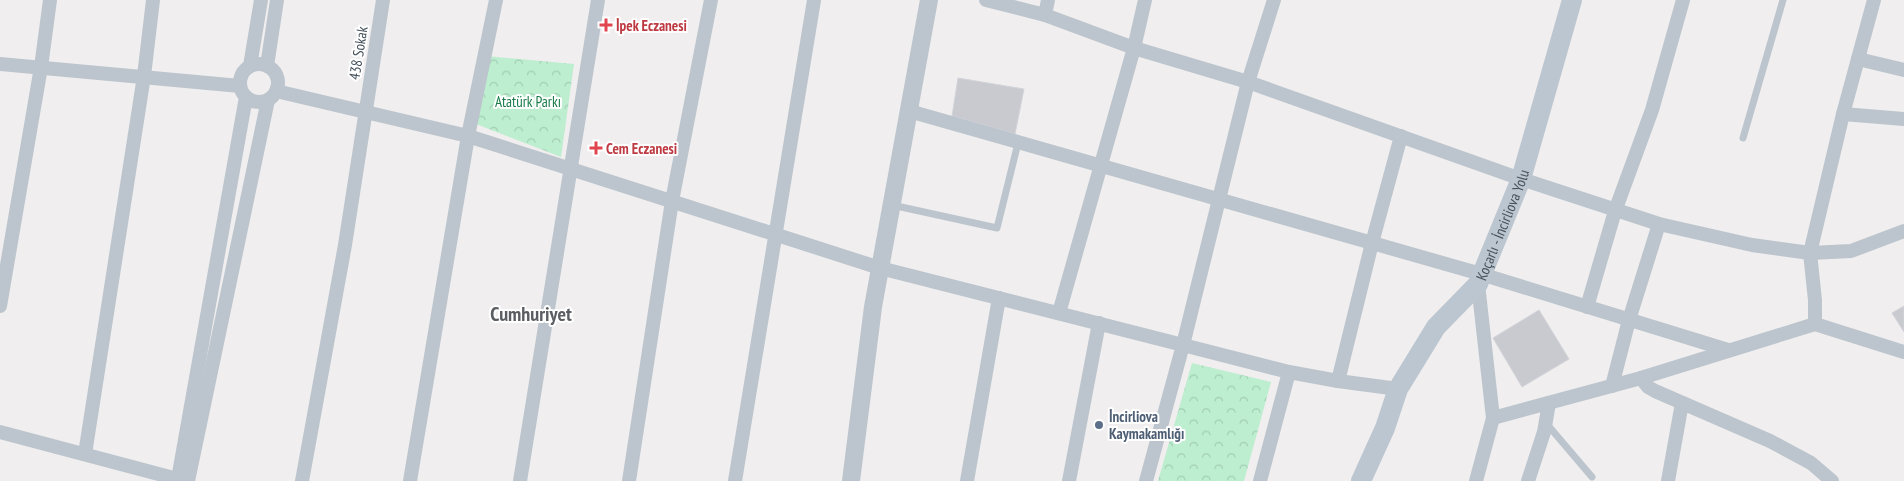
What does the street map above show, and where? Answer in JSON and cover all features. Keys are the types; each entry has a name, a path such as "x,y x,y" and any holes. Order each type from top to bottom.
{"main road":[{"name":"Koçarlı - İncirliova Yolu","path":"1361,481 1385,428 1398,389 1436,327 1480,279 1520,179 1572,0"}],"street":[{"path":"0,306 42,67 50,0"},
{"path":"85,454 144,76 153,0"},
{"path":"250,66 261,0"},
{"path":"267,66 277,0"},
{"name":"438 Sokak","path":"302,481 345,245 383,0"},
{"path":"410,481 468,136 496,0"},
{"path":"520,481 598,0"},
{"path":"629,481 672,201 711,0"},
{"path":"735,481 814,0"},
{"path":"986,0 1045,15 1134,48 1248,82 1520,179 1660,224 1752,245 1810,253 1851,251 1904,231"},
{"path":"1045,15 1048,0"},
{"path":"1058,313 1134,48 1145,0"},
{"path":"1146,481 1183,345 1248,82 1274,0"},
{"path":"1587,307 1616,211 1652,110 1683,0"},
{"path":"1815,324 1815,300 1810,253 1843,114 1874,0"},
{"path":"851,481 873,308 909,112 924,1"},
{"path":"1858,59 1904,70"},
{"path":"0,64 144,76 243,91 256,102 272,95 365,112 468,136 880,268 1289,372 1398,389"},
{"path":"256,64 267,66 272,69 278,80 272,95 184,480 243,91 242,74 250,66 256,64"},
{"path":"909,112 1372,243 1480,279 1587,307 1728,350"},
{"path":"1843,114 1904,119"},
{"path":"1338,381 1401,136"},
{"path":"1612,386 1629,320 1660,224"},
{"path":"1476,481 1493,418 1480,279"},
{"path":"967,481 999,298"},
{"path":"1069,481 1099,323"},
{"path":"1493,418 1641,378 1815,324 1904,352"},
{"path":"1260,481 1289,372"},
{"path":"1641,378 1648,387 1770,441 1811,463 1832,481"},
{"path":"1528,481 1546,423 1549,403"},
{"path":"1668,481 1682,403"},
{"path":"0,432 184,480"}],"lane":[{"path":"1743,138 1784,0"},
{"path":"891,205 997,228 1018,143"},
{"path":"1546,423 1592,477"}],"green space":[{"name":"Atatürk Parkı","path":"486,56 574,64 561,157 471,122"},
{"path":"1192,363 1271,382 1244,481 1158,481"}],"building":[{"path":"958,78 1024,89 1015,134 952,116"},
{"path":"1904,306 1904,332 1892,313"},
{"path":"1539,310 1569,359 1522,387 1493,338"}],"place":[{"name":"İpek Eczanesi","path":"606,25"},
{"name":"Cem Eczanesi","path":"596,148"},
{"name":"İncirliova Kaymakamlığı","path":"1099,425"}],"district":[{"name":"Cumhuriyet","path":"531,314"}]}
